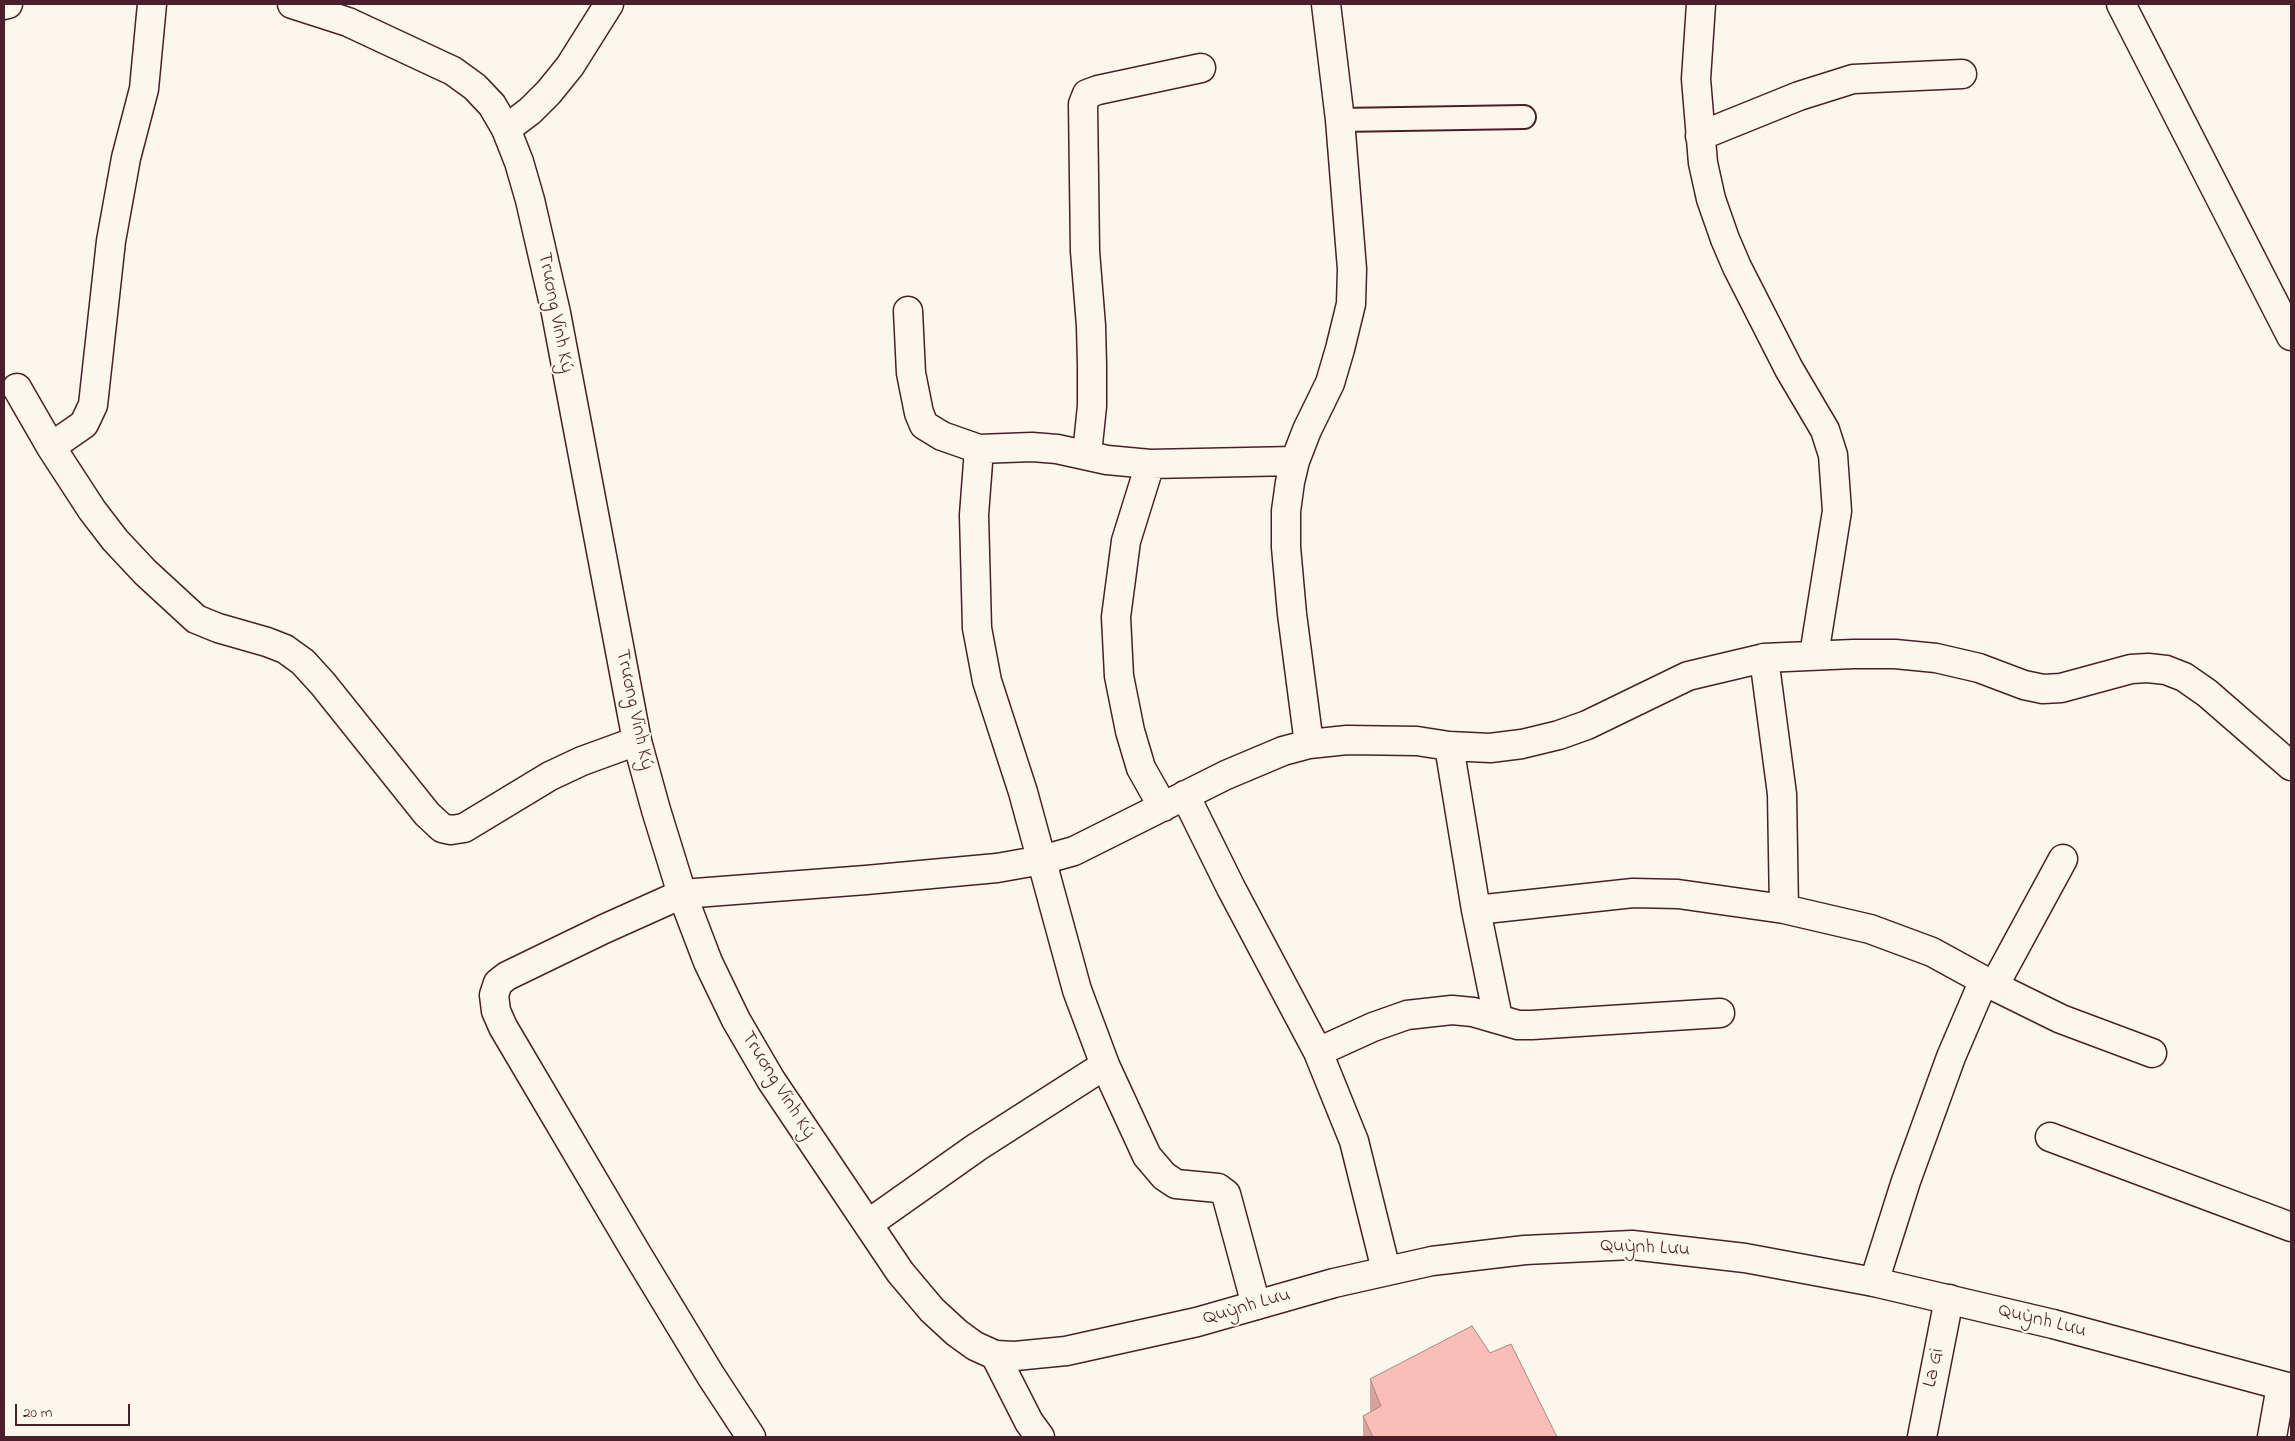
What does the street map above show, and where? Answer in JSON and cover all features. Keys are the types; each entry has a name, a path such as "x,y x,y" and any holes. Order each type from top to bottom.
{"street":[{"path":"4,5 8,4"},
{"path":"50,447 84,424 93,406 111,242 126,158 144,89 152,4"},
{"path":"506,129 530,111 549,92 570,66 610,4"},
{"path":"1309,744 1299,676 1286,547 1286,511 1295,461 1307,430 1330,383 1351,304 1352,270 1340,120 1326,4"},
{"path":"1701,4 1696,79 1703,163 1711,199 1725,239 1789,369 1825,430 1833,455 1837,511 1814,655"},
{"path":"2121,4 2291,336"},
{"name":"Trương Vĩnh Ký","path":"305,6 348,22 453,70 475,87 492,105 506,129 519,162 530,200 556,313 637,741 682,894 708,962 736,1020 771,1080 900,1272 932,1310 963,1338 975,1346 995,1354"},
{"path":"1087,454 1092,406 1092,365 1085,251 1083,104 1087,94 1098,90 1200,68"},
{"path":"1700,136 1799,96 1852,79 1962,74"},
{"path":"908,312 911,373 919,413 924,425 942,436 979,449 1032,447 1057,449 1087,454 1107,460 1150,464 1295,461"},
{"path":"17,388 50,447 98,517 115,540 145,572 196,619 218,628 268,642 285,649 303,662 323,684 427,814 442,828 451,830 464,828 550,776 582,761 637,741"},
{"path":"979,449 974,515 976,628 988,681 1042,860 1056,920 1077,990 1105,1065 1147,1156 1164,1176 1176,1184 1218,1188 1226,1194 1256,1305"},
{"path":"1150,464 1126,541 1116,618 1119,676 1130,731 1141,768 1174,801 1231,888 1318,1052 1354,1141 1386,1270"},
{"path":"751,1437 711,1376 642,1262 503,1027 496,1011 494,995 498,983 507,976 682,894 754,890 954,872 1042,860 1074,851 1257,761 1309,744 1380,739 1490,748 1522,744 1559,735 1587,725 1688,676 1764,658 1895,654 1936,658 1979,668 2024,685 2043,689 2061,688 2131,669 2166,670 2184,677 2207,693 2291,766"},
{"path":"1764,658 1782,794 1784,909"},
{"path":"1449,746 1476,910 1498,1018"},
{"path":"1874,1282 1906,1181 1948,1066 1989,983 2063,859"},
{"path":"1476,910 1633,893 1678,894 1784,909 1870,929 1932,952 2061,1019 2152,1053"},
{"path":"1318,1052 1373,1027 1408,1015 1452,1010 1473,1012 1518,1025 1532,1026 1720,1014"},
{"path":"868,1224 977,1147 1105,1065"},
{"path":"2050,1137 2291,1227"},
{"name":"Quỳnh Lưu","path":"995,1354 1015,1356 1066,1351 1145,1335 1386,1270 1432,1261 1525,1250 1632,1245 1745,1258 1874,1282 2053,1324 2286,1387"},
{"name":"La Gi","path":"1922,1437 1949,1299"},
{"path":"995,1354 1029,1422 1040,1437"},
{"path":"2272,1437 2286,1387"}],"lane":[{"path":"1340,120 1524,117"}],"building":[{"path":"1472,1326 1490,1353 1511,1344 1557,1437 1373,1437 1363,1416 1381,1406 1370,1379"}]}
